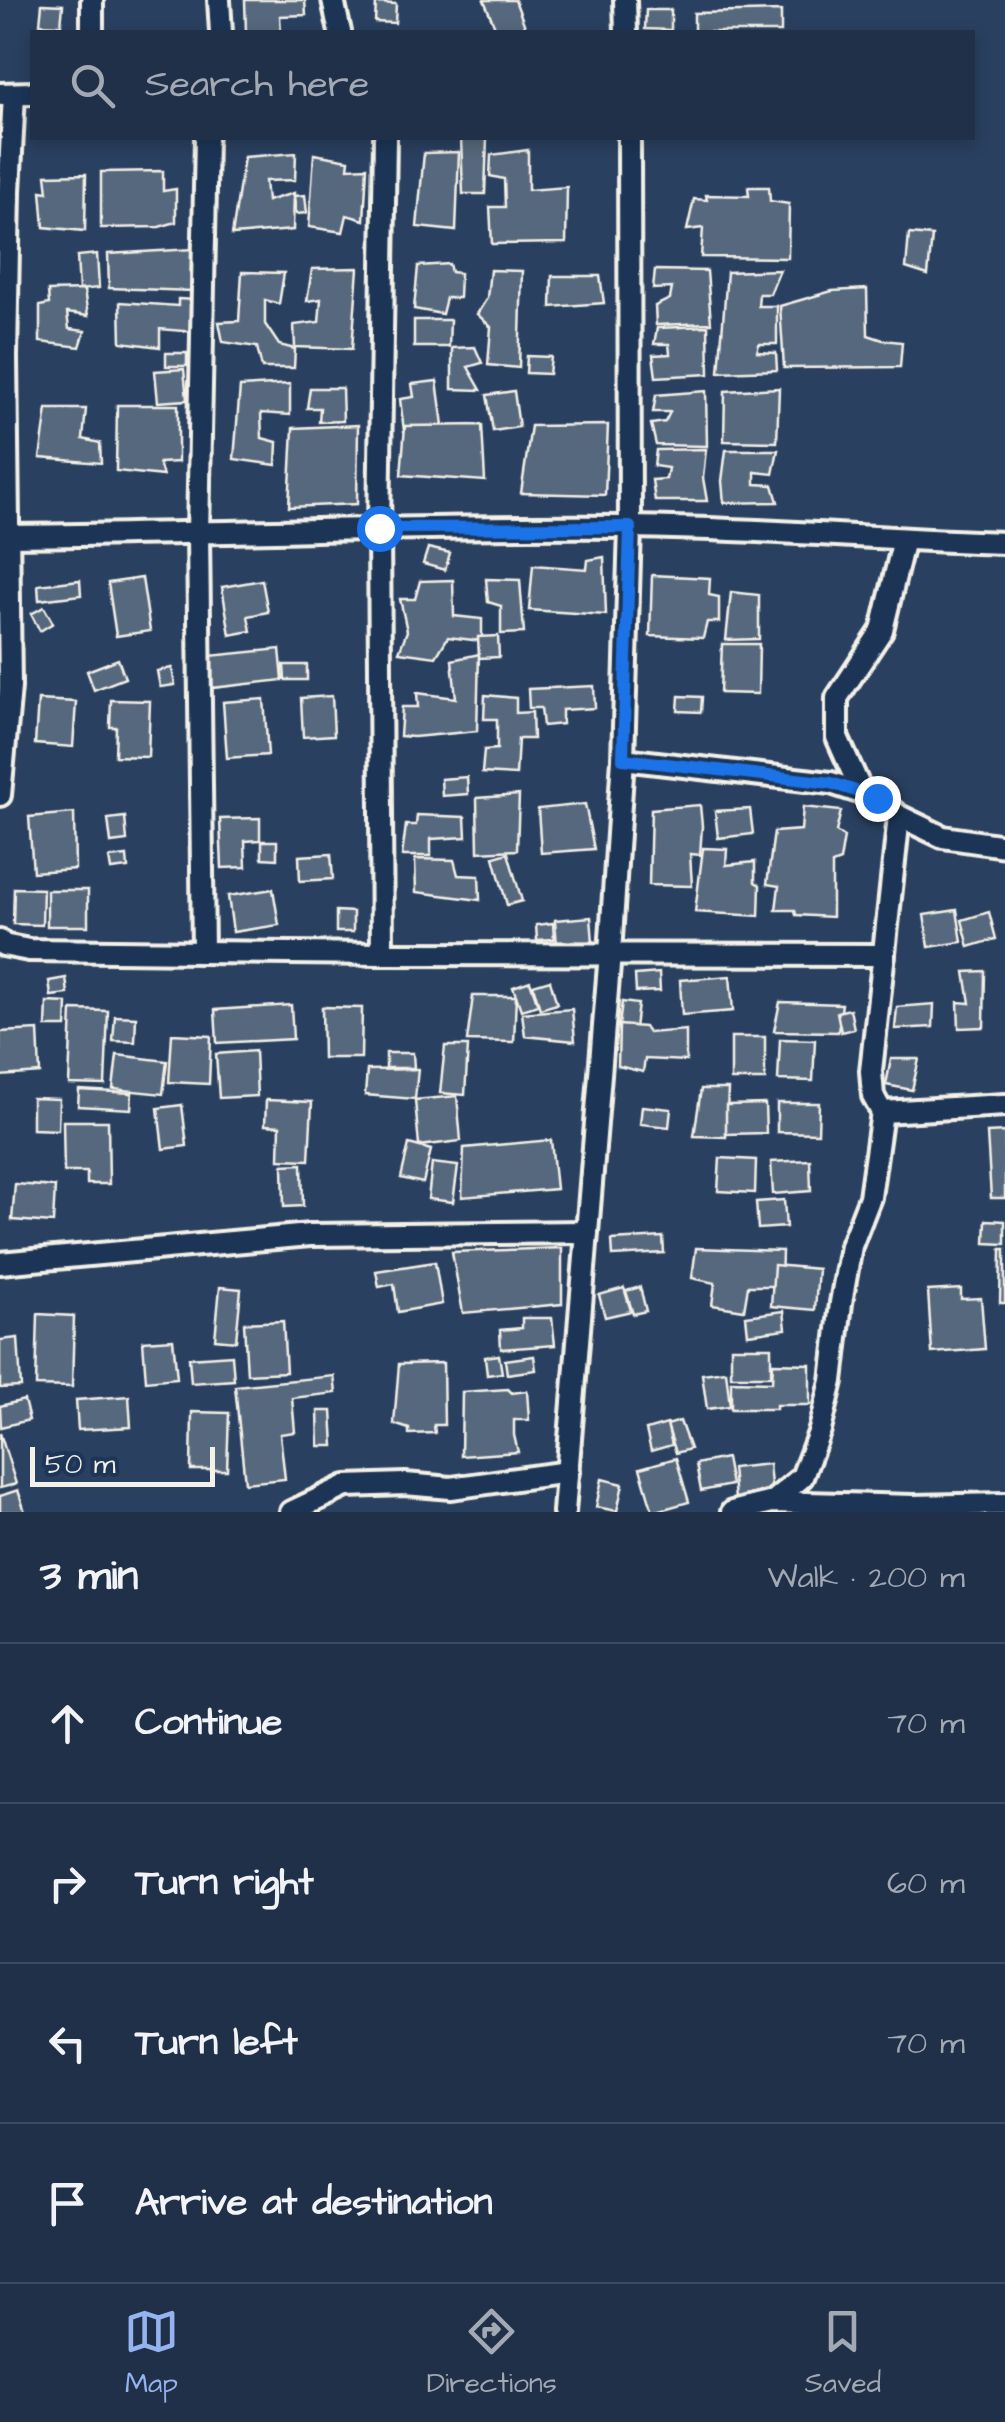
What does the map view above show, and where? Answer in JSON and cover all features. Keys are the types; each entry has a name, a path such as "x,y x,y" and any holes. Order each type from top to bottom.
{"street":[{"path":"92,0 92,30"},
{"path":"219,0 222,30"},
{"path":"334,0 340,30"},
{"path":"625,0 626,30"},
{"path":"0,795 10,687 6,339 9,191 16,94"},
{"path":"203,952 198,534 206,140"},
{"path":"382,954 379,528 385,140"},
{"path":"566,1512 623,759 630,527 628,140"},
{"path":"7,536 630,527 1005,543"},
{"path":"862,793 837,737 837,698 882,630 904,539"},
{"path":"623,759 831,783 877,798 898,816 943,837 1005,846"},
{"path":"772,1502 802,1478 820,1430 832,1381 851,1246 870,1197 882,1112 872,1096 871,1070 898,816"},
{"path":"0,940 3,945 29,950 884,955"},
{"path":"882,1112 1005,1105"},
{"path":"0,1263 310,1236 587,1232"},
{"path":"291,1512 346,1486 405,1484 451,1488 568,1472"},
{"path":"802,1478 825,1508"},
{"path":"732,1512 772,1502 825,1508 1005,1504"}],"building":[{"path":"245,0 305,0 306,15 280,16 281,30 246,30"},
{"path":"484,0 515,0 526,29 496,30"},
{"path":"376,3 396,4 395,23 375,22"},
{"path":"42,4 63,5 61,25 40,24"},
{"path":"646,10 671,10 671,30 645,29"},
{"path":"781,11 781,30 694,30 694,13"},
{"path":"461,140 487,140 485,194 463,194"},
{"path":"528,150 528,190 567,187 566,243 492,244 490,207 505,207 504,179 490,176 491,155"},
{"path":"459,152 456,231 417,227 424,153"},
{"path":"296,153 295,180 265,181 267,201 294,193 293,230 232,235 244,157"},
{"path":"314,154 349,160 348,168 367,167 364,220 347,215 343,232 309,227"},
{"path":"163,171 163,191 176,189 176,222 159,227 101,228 101,172"},
{"path":"86,174 85,231 44,227 41,191 48,192 46,175"},
{"path":"748,187 769,187 770,201 789,204 788,258 701,257 703,228 687,230 694,199 707,200 706,195 749,196"},
{"path":"305,195 307,213 296,214 294,196"},
{"path":"909,234 932,236 928,275 906,268"},
{"path":"193,249 193,291 109,288 108,254"},
{"path":"97,254 99,288 79,290 77,256"},
{"path":"449,264 451,272 460,273 459,298 446,298 442,314 414,309 418,266"},
{"path":"358,268 352,349 295,347 294,325 319,322 321,299 307,301 312,269"},
{"path":"490,270 522,271 519,368 488,365 491,327 477,314 487,298"},
{"path":"655,270 707,271 711,323 656,325 655,306 670,299 672,288 653,289"},
{"path":"780,270 770,294 759,294 758,306 777,306 777,344 759,344 757,352 776,353 777,370 719,372 727,272"},
{"path":"242,272 284,273 279,304 265,300 265,324 279,345 295,349 294,368 262,368 257,347 223,342 219,322 239,321"},
{"path":"552,276 600,276 604,303 551,307"},
{"path":"867,289 868,335 902,342 900,367 784,368 780,306 832,291"},
{"path":"84,290 88,316 67,313 69,329 85,331 80,347 40,342 40,306 49,304 48,291"},
{"path":"178,299 195,300 195,332 160,329 160,347 121,342 120,302 178,306"},
{"path":"414,320 450,320 449,347 414,347"},
{"path":"708,326 709,374 656,377 653,355 670,354 669,344 654,344 657,328"},
{"path":"475,347 482,363 468,367 481,390 452,389 452,348"},
{"path":"166,353 187,353 187,366 166,366"},
{"path":"527,356 551,357 549,374 526,373"},
{"path":"184,369 187,400 158,402 155,371"},
{"path":"437,381 443,425 404,431 400,399 414,397 412,384"},
{"path":"290,384 290,415 261,413 262,438 277,442 276,465 234,459 240,387"},
{"path":"310,388 342,388 343,421 319,422 320,408 307,408"},
{"path":"779,388 777,442 724,441 725,391"},
{"path":"514,391 519,427 493,431 487,395"},
{"path":"706,391 707,446 656,445 651,424 665,422 670,412 653,412 656,395"},
{"path":"117,405 178,405 178,462 159,463 163,476 116,471"},
{"path":"47,409 86,409 83,439 100,443 101,463 40,458"},
{"path":"358,425 357,504 289,507 293,428"},
{"path":"482,425 485,481 401,475 405,426"},
{"path":"608,425 605,495 521,493 531,426"},
{"path":"706,449 703,478 707,501 655,501 652,480 666,479 668,468 654,466 656,450"},
{"path":"726,450 778,450 773,474 755,472 755,484 773,485 778,502 724,503"},
{"path":"428,548 450,553 445,570 423,564"},
{"path":"604,557 606,615 529,610 533,565 587,569 588,560"},
{"path":"652,575 710,578 709,595 719,597 719,622 707,622 703,638 650,636"},
{"path":"142,578 150,631 116,636 108,583"},
{"path":"486,579 520,580 524,633 501,634 501,606 488,602"},
{"path":"80,580 81,595 39,600 38,585"},
{"path":"262,580 268,612 248,616 251,631 230,635 222,587"},
{"path":"453,580 454,616 482,619 482,641 448,637 436,657 399,652 407,631 400,599 415,599 420,581"},
{"path":"731,592 759,595 759,639 726,640"},
{"path":"44,607 53,623 40,631 31,614"},
{"path":"498,636 499,657 479,658 478,637"},
{"path":"722,644 759,644 758,694 720,693"},
{"path":"280,649 283,680 212,688 209,656"},
{"path":"479,654 477,731 400,736 402,707 418,707 417,693 456,698 452,660"},
{"path":"118,659 125,678 94,690 87,671"},
{"path":"284,665 307,665 307,680 285,680"},
{"path":"172,668 175,685 160,687 157,671"},
{"path":"594,686 595,708 562,710 562,724 543,726 541,708 529,708 528,689"},
{"path":"485,695 516,698 516,713 532,712 533,739 518,739 516,775 482,773 484,750 497,749 497,719 484,719"},
{"path":"332,696 334,735 303,737 301,698"},
{"path":"679,696 702,697 701,712 678,711"},
{"path":"264,699 268,755 227,758 223,702"},
{"path":"38,700 76,702 73,747 35,744"},
{"path":"111,700 150,701 148,757 115,756 116,727 110,727"},
{"path":"467,777 468,794 442,796 441,779"},
{"path":"519,795 517,850 478,852 477,798"},
{"path":"585,804 594,849 541,853 538,809"},
{"path":"700,805 700,855 690,854 692,886 649,885 651,809"},
{"path":"803,807 841,811 836,832 844,837 840,861 832,864 832,917 776,910 779,886 767,884 774,832 801,830"},
{"path":"750,809 753,834 718,838 715,811"},
{"path":"74,813 75,869 33,872 29,817"},
{"path":"417,815 465,817 466,837 431,839 431,856 402,856 406,825 416,825"},
{"path":"125,817 127,841 111,843 108,819"},
{"path":"260,818 260,840 245,841 246,867 222,868 220,819"},
{"path":"262,841 277,841 277,859 262,858"},
{"path":"703,848 727,849 726,865 755,862 755,882 760,885 759,916 695,912"},
{"path":"508,853 522,901 507,905 494,857"},
{"path":"331,854 333,879 300,881 299,856"},
{"path":"127,856 128,868 111,870 109,858"},
{"path":"415,859 454,860 458,875 479,876 480,900 416,892"},
{"path":"14,888 43,889 42,925 13,924"},
{"path":"273,889 279,925 233,932 228,896"},
{"path":"47,890 88,890 88,926 47,926"},
{"path":"957,910 962,942 929,947 924,915"},
{"path":"336,911 353,912 353,932 336,932"},
{"path":"989,912 996,939 969,947 962,920"},
{"path":"591,917 593,943 557,946 555,920"},
{"path":"553,923 554,939 537,940 536,925"},
{"path":"985,971 984,1027 959,1028 958,1002 970,1003 965,972"},
{"path":"659,973 660,991 636,992 635,975"},
{"path":"730,976 733,1011 682,1015 680,980"},
{"path":"66,978 68,994 51,996 49,981"},
{"path":"550,980 557,1004 540,1009 533,985"},
{"path":"530,981 538,1005 521,1010 513,987"},
{"path":"473,996 516,996 514,1042 467,1041"},
{"path":"47,1002 67,1003 66,1027 46,1027"},
{"path":"622,1002 638,1004 635,1028 619,1026"},
{"path":"780,1002 842,1004 838,1032 774,1031"},
{"path":"934,1004 933,1027 895,1029 897,1007"},
{"path":"291,1005 293,1039 217,1043 215,1010"},
{"path":"322,1007 362,1008 361,1058 323,1058"},
{"path":"572,1009 575,1041 525,1036 522,1013"},
{"path":"850,1009 854,1029 841,1032 837,1012"},
{"path":"72,1010 108,1011 105,1085 69,1084"},
{"path":"115,1016 136,1017 135,1042 113,1041"},
{"path":"619,1025 644,1027 648,1033 686,1030 686,1061 645,1059 643,1072 618,1066"},
{"path":"38,1030 40,1073 0,1076 0,1032"},
{"path":"172,1034 211,1036 209,1084 169,1082"},
{"path":"731,1037 765,1037 765,1080 731,1080"},
{"path":"780,1039 815,1040 813,1081 778,1080"},
{"path":"445,1046 468,1046 465,1095 440,1093"},
{"path":"255,1051 257,1096 219,1098 216,1054"},
{"path":"386,1053 413,1053 414,1068 386,1068"},
{"path":"117,1055 167,1061 163,1094 113,1089"},
{"path":"891,1059 919,1059 912,1090 886,1085"},
{"path":"418,1069 415,1099 365,1095 367,1070"},
{"path":"701,1089 728,1089 726,1137 694,1136"},
{"path":"79,1090 132,1093 131,1109 78,1106"},
{"path":"457,1096 461,1141 419,1146 415,1100"},
{"path":"32,1098 59,1099 58,1130 32,1129"},
{"path":"266,1100 312,1102 309,1160 279,1159 280,1126 265,1125"},
{"path":"777,1103 819,1103 818,1133 777,1132"},
{"path":"765,1104 766,1133 726,1134 726,1105"},
{"path":"182,1105 187,1146 163,1149 158,1108"},
{"path":"642,1106 671,1109 669,1127 640,1124"},
{"path":"63,1121 108,1121 109,1184 87,1184 87,1172 64,1172"},
{"path":"1005,1132 1005,1198 991,1198 987,1133"},
{"path":"551,1140 556,1189 462,1197 464,1148"},
{"path":"409,1144 431,1150 423,1183 401,1178"},
{"path":"720,1158 756,1160 755,1193 718,1191"},
{"path":"810,1160 811,1191 773,1194 771,1162"},
{"path":"432,1163 458,1166 453,1202 428,1199"},
{"path":"302,1164 303,1206 284,1207 283,1165"},
{"path":"15,1184 55,1187 53,1223 12,1220"},
{"path":"784,1200 786,1227 758,1229 756,1202"},
{"path":"986,1220 1005,1221 1005,1244 985,1243"},
{"path":"663,1237 664,1253 613,1256 612,1240"},
{"path":"562,1248 562,1304 463,1313 452,1252"},
{"path":"696,1248 782,1251 781,1286 748,1286 744,1310 712,1305 715,1283 692,1278"},
{"path":"1001,1249 1005,1249 1005,1303 1000,1303"},
{"path":"435,1262 442,1304 398,1312 394,1284 379,1287 376,1271"},
{"path":"774,1265 818,1269 815,1310 771,1306"},
{"path":"220,1287 241,1289 236,1341 215,1339"},
{"path":"640,1287 646,1311 633,1314 626,1291"},
{"path":"624,1288 631,1311 605,1317 599,1295"},
{"path":"961,1289 961,1299 981,1298 985,1349 932,1353 928,1291"},
{"path":"784,1311 786,1329 748,1334 746,1316"},
{"path":"38,1314 74,1316 72,1387 36,1386"},
{"path":"522,1318 552,1318 555,1345 501,1349 500,1330 522,1328"},
{"path":"283,1321 286,1372 247,1374 244,1323"},
{"path":"18,1338 21,1387 0,1388 0,1340"},
{"path":"173,1339 177,1378 146,1381 143,1341"},
{"path":"731,1347 771,1347 771,1376 731,1376"},
{"path":"232,1355 234,1380 191,1383 189,1358"},
{"path":"499,1355 502,1373 487,1375 485,1357"},
{"path":"534,1356 536,1370 507,1374 505,1360"},
{"path":"443,1363 444,1425 434,1425 435,1433 409,1434 409,1429 394,1424 399,1364"},
{"path":"773,1363 810,1364 810,1405 731,1409 731,1381 772,1382"},
{"path":"726,1371 730,1406 707,1409 702,1374"},
{"path":"334,1376 336,1393 292,1398 295,1432 280,1434 285,1479 245,1483 235,1386"},
{"path":"508,1389 512,1393 527,1391 529,1420 514,1420 518,1452 461,1456 462,1392"},
{"path":"129,1396 131,1427 78,1430 76,1400"},
{"path":"24,1400 29,1420 1,1427 0,1406"},
{"path":"318,1411 332,1411 334,1446 319,1446"},
{"path":"192,1412 229,1413 227,1470 191,1470"},
{"path":"680,1421 690,1449 676,1453 667,1425"},
{"path":"667,1424 672,1445 651,1451 646,1430"},
{"path":"0,1433 16,1484 0,1488"},
{"path":"676,1458 689,1502 653,1512 640,1468"},
{"path":"726,1458 731,1485 701,1491 696,1464"},
{"path":"769,1464 772,1495 735,1499 732,1468"},
{"path":"602,1479 623,1484 617,1511 596,1507"},
{"path":"18,1490 25,1512 0,1512 0,1496"}],"route":[{"path":"379,528 630,527 623,759 831,783 877,798"}]}
